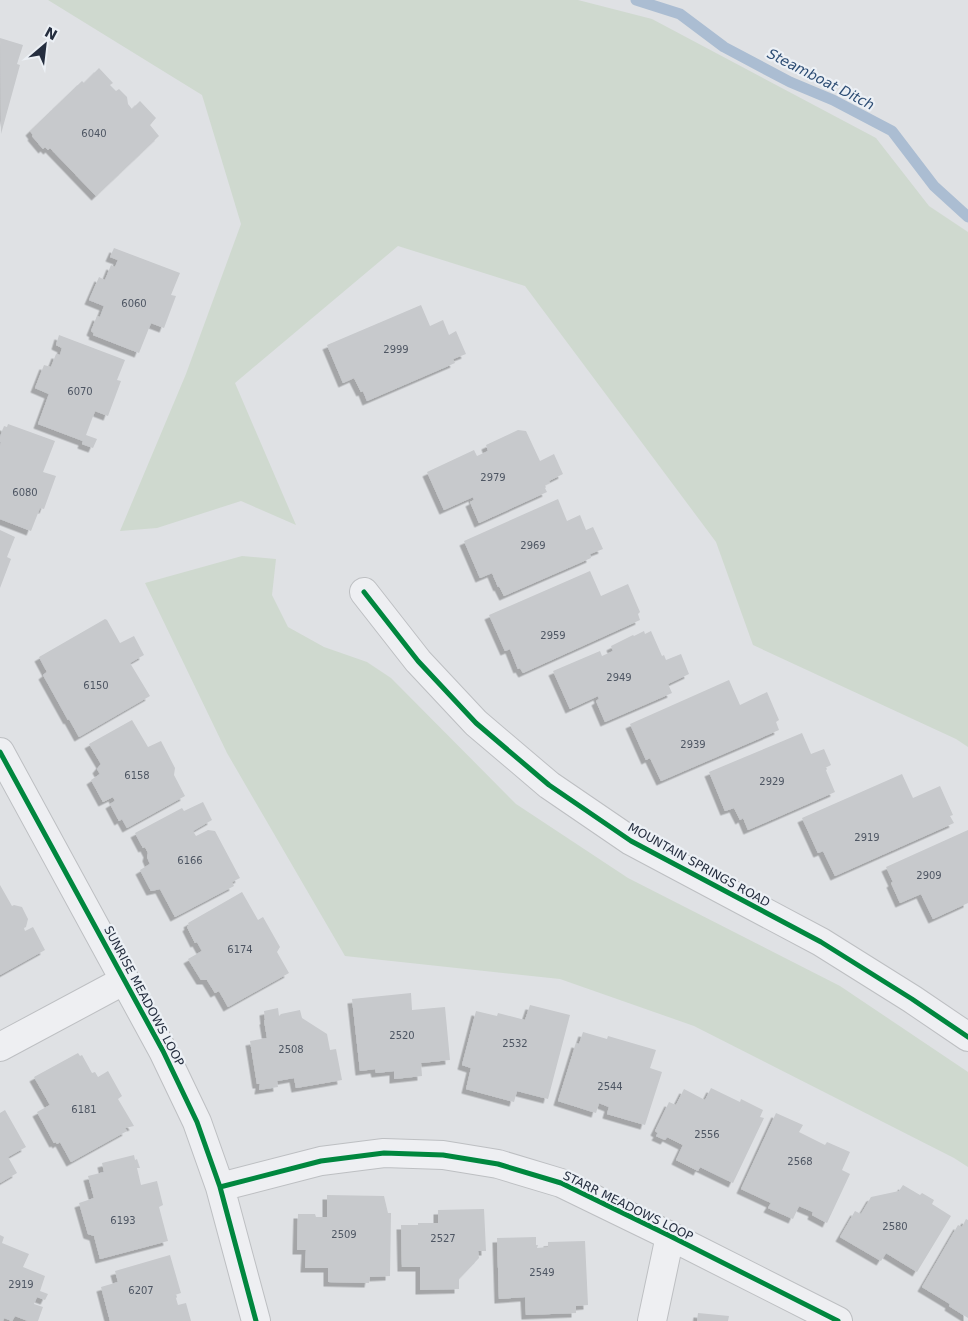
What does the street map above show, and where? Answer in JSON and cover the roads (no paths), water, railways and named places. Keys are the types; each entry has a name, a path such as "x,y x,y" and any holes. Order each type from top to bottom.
{"street":[{"name":"MOUNTAIN SPRINGS ROAD","path":"364,592 418,661 476,723 549,785 630,841 821,942 968,1036"},
{"name":"SUNRISE MEADOWS LOOP","path":"0,752 163,1051 197,1122 220,1187 256,1321"},
{"path":"0,1047 124,980"},
{"name":"STARR MEADOWS LOOP","path":"220,1187 321,1161 384,1153 443,1155 498,1164 561,1183 838,1321"},
{"path":"652,1321 670,1236"}],"waterway":[{"name":"Steamboat Ditch","path":"636,0 680,14 724,47 790,82 833,100 892,131 934,186 968,217"}]}
